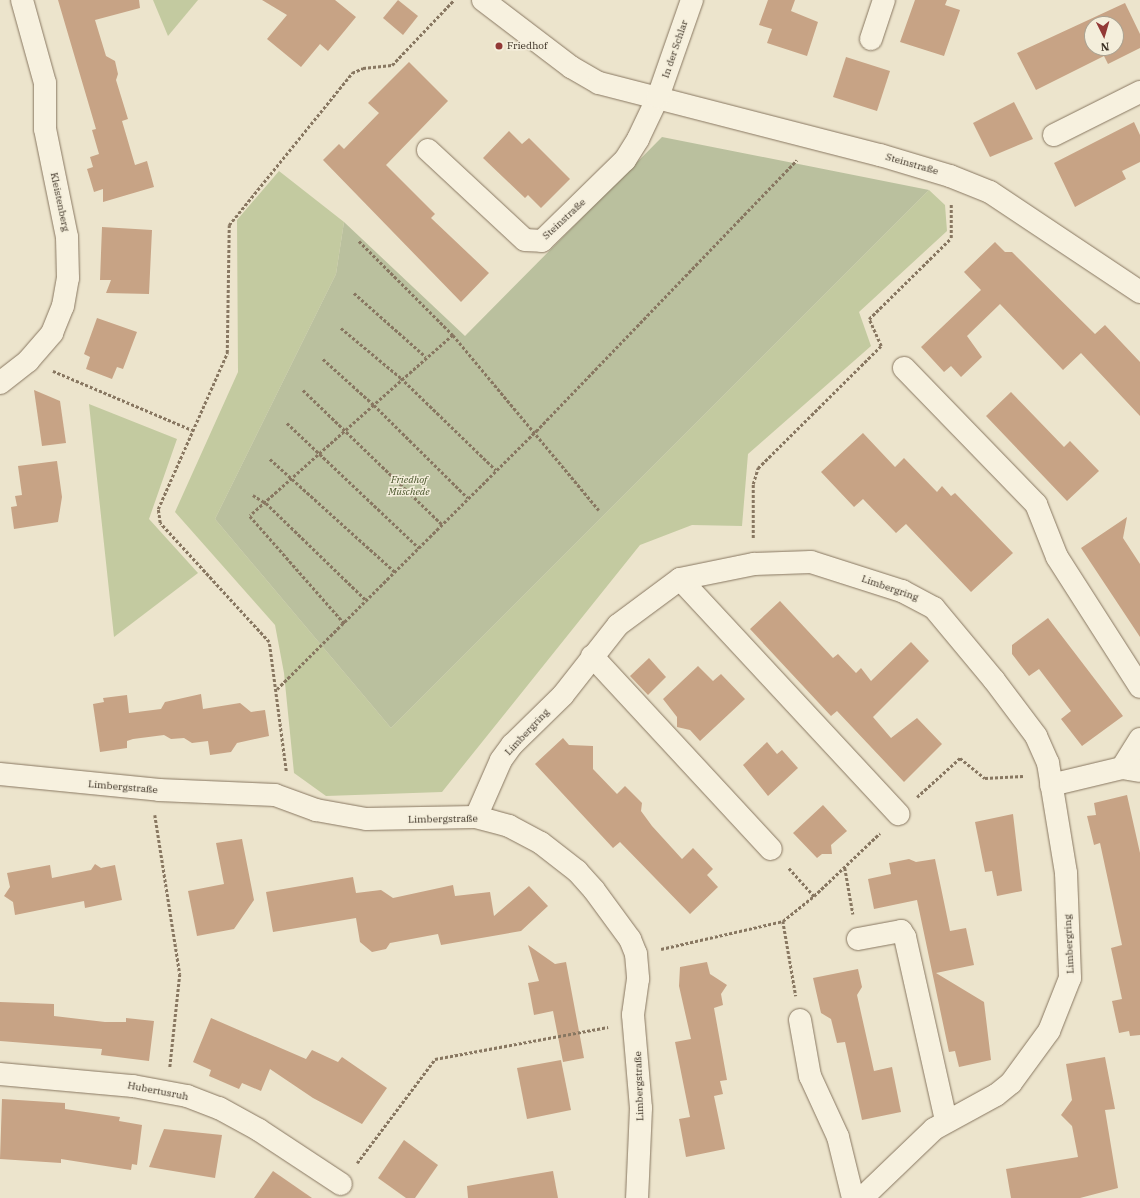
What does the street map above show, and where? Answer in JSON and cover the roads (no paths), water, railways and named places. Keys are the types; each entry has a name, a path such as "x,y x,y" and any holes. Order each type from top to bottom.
{"street":[{"name":"Kleistenberg","path":"0,383 28,361 58,320 66,294 68,261 64,216 46,139 46,83 22,0"},
{"name":"Steinstraße","path":"483,0 584,76 658,97 818,138 950,176 1014,207 1140,292"},
{"name":"In der Schlar","path":"658,97 692,0"},
{"path":"871,39 884,0"},
{"path":"1054,135 1140,92"},
{"name":"Steinstraße","path":"428,150 526,240 542,241 625,160 658,97"},
{"path":"904,368 1036,504 1057,557 1140,686"},
{"name":"Limbergring","path":"476,817 501,760 563,695 592,656 618,625 680,579 754,564 811,562 925,600 990,674 1036,736 1051,780 1066,874 1068,988 1038,1050 1011,1083 996,1095 946,1121 862,1198"},
{"path":"680,579 898,814"},
{"path":"592,656 771,849"},
{"path":"1051,780 1131,770 1140,739"},
{"name":"Limbergstraße","path":"0,774 159,790 257,793 289,799 316,810 366,819 476,817 529,835 562,858 608,908 636,954 634,1023 640,1070 637,1198"},
{"path":"858,939 901,931 905,937 946,1121"},
{"path":"800,1020 810,1076 838,1137 853,1198"},
{"name":"Hubertusruh","path":"0,1074 168,1091 225,1111 341,1184"}],"place":[{"name":"Friedhof","path":"499,46"}],"park label":[{"name":"Friedhof Müschede","path":"409,484"}]}
